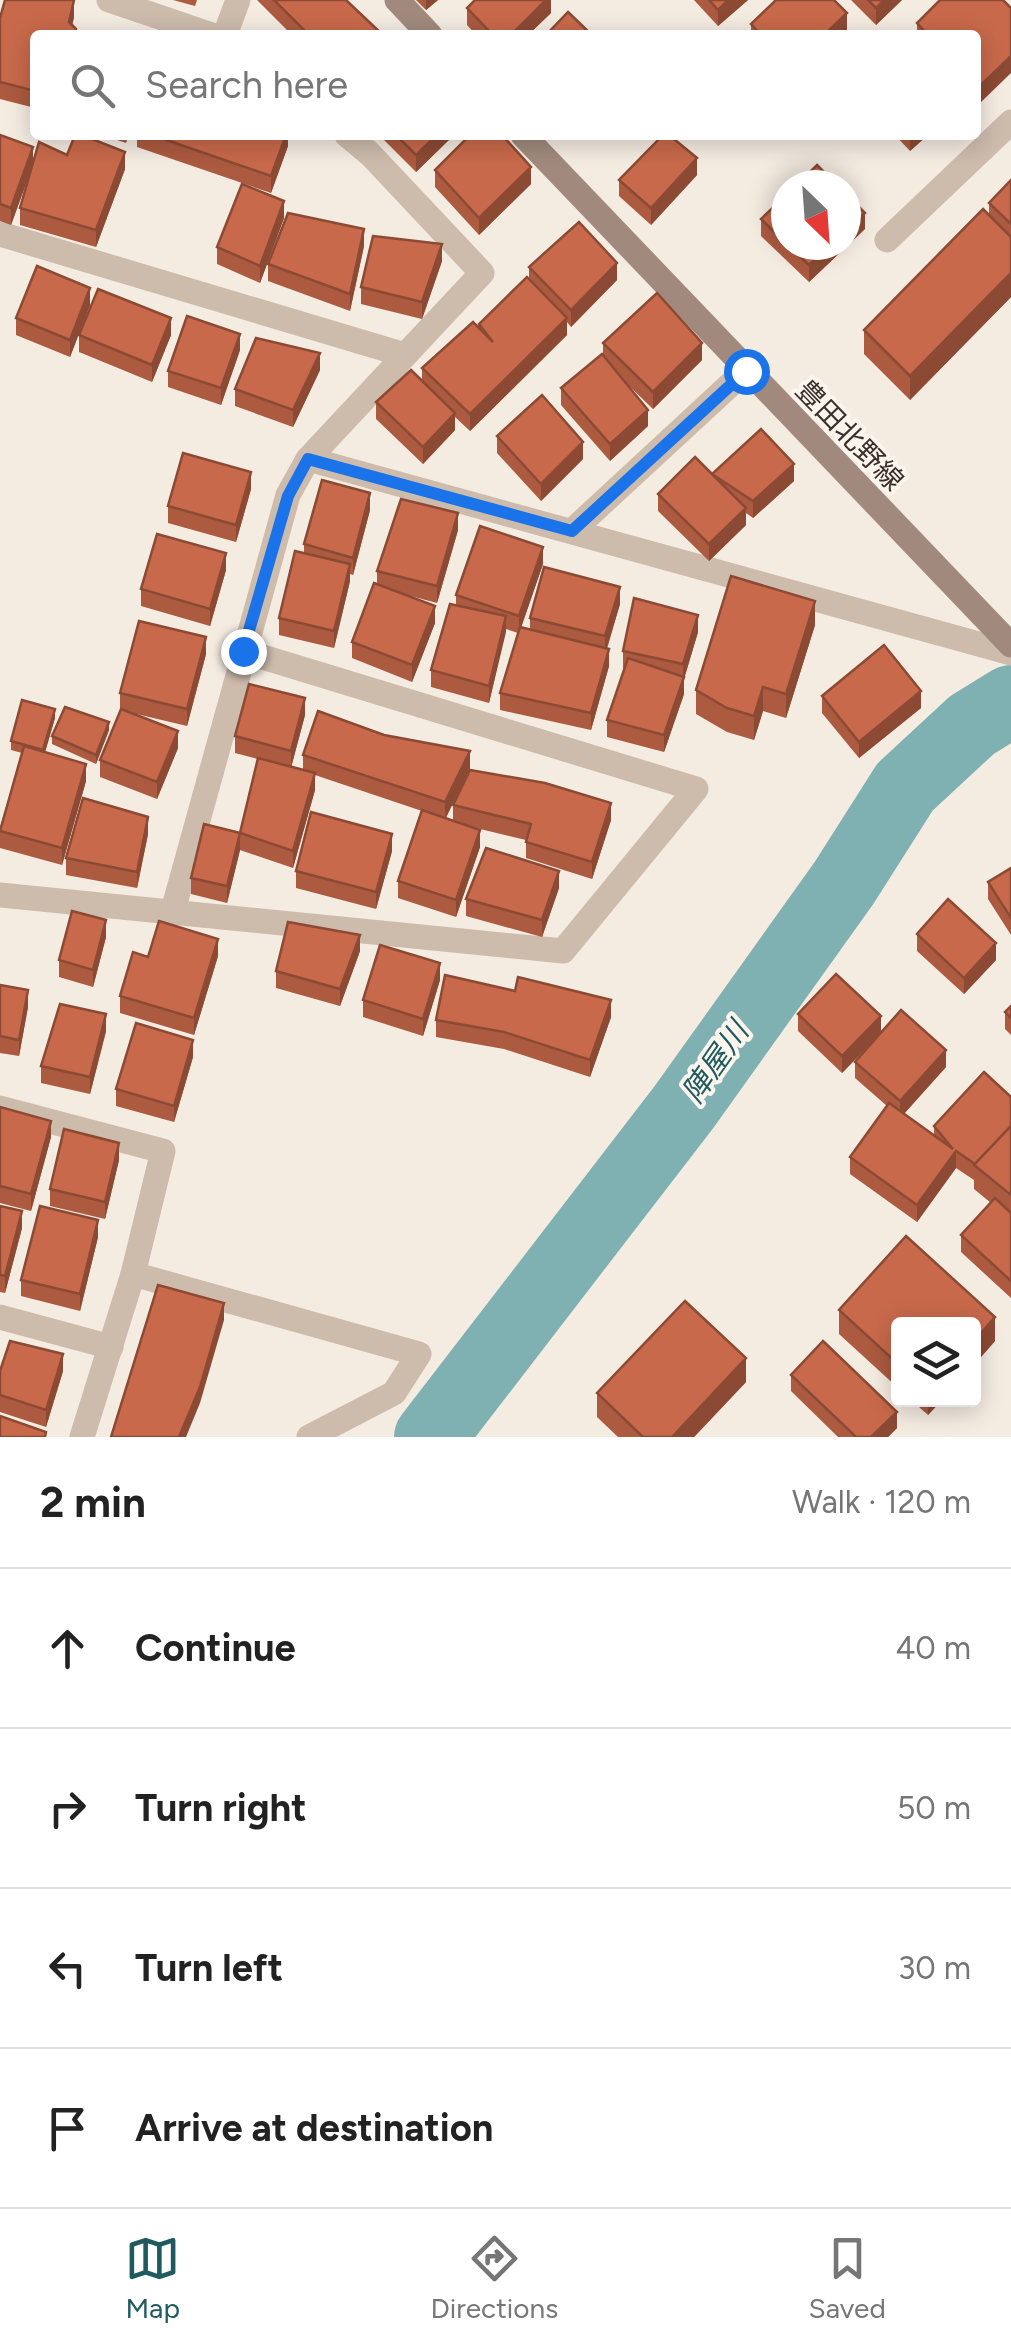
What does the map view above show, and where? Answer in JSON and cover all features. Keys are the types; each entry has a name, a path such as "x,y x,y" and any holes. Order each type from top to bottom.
{"main road":[{"path":"397,0 425,30"},
{"name":"豊田北野線","path":"528,140 1011,649"}],"street":[{"path":"109,0 197,30"},
{"path":"227,30 238,0"},
{"path":"887,240 1011,122"},
{"path":"172,914 288,496 308,459 482,273 352,140"},
{"path":"0,234 405,355"},
{"path":"572,531 746,371"},
{"path":"308,459 1011,649"},
{"path":"0,894 562,952 696,789 243,651"},
{"path":"0,1108 163,1151 133,1274 82,1437"},
{"path":"133,1274 420,1354 394,1392 310,1437"},
{"path":"0,1316 110,1347"}],"building":[{"path":"5,0 74,0 69,22 76,30 30,30 30,90 0,82 0,18"},
{"path":"274,0 346,0 378,30 304,30"},
{"path":"475,0 546,0 516,30 488,30 467,8"},
{"path":"709,0 728,0 718,10"},
{"path":"776,0 834,0 847,13 829,30 756,30 751,24"},
{"path":"868,0 884,0 876,8"},
{"path":"940,0 1003,0 1011,8 1011,56 981,85 981,30 923,30 917,23"},
{"path":"568,12 587,30 551,30"},
{"path":"0,135 33,147 11,208 0,204"},
{"path":"73,140 95,140 125,152 96,230 20,208 39,142 67,155"},
{"path":"167,140 284,140 271,176"},
{"path":"401,140 432,140 416,155"},
{"path":"465,140 507,140 531,167 479,218 435,170"},
{"path":"658,140 675,140 697,158 651,208 619,180"},
{"path":"1011,180 1011,224 989,203"},
{"path":"242,184 284,201 260,266 217,247"},
{"path":"771,209 771,229 761,219"},
{"path":"983,209 1011,237 1011,273 910,376 864,330"},
{"path":"288,213 364,229 350,294 268,264"},
{"path":"579,222 617,263 571,310 529,267"},
{"path":"373,236 442,244 422,302 361,287"},
{"path":"37,266 90,288 70,340 16,318"},
{"path":"527,277 567,318 470,414 422,368 473,322 493,342 479,324"},
{"path":"98,289 171,318 152,365 79,335"},
{"path":"657,293 702,343 653,392 603,343"},
{"path":"187,316 240,334 221,388 168,371"},
{"path":"256,338 320,353 293,410 235,389"},
{"path":"602,354 648,410 610,444 561,388"},
{"path":"411,370 455,413 423,447 376,402"},
{"path":"542,395 583,442 541,484 497,436"},
{"path":"761,429 794,464 753,501 712,474"},
{"path":"183,453 251,472 236,525 168,506"},
{"path":"695,457 746,508 709,544 658,494"},
{"path":"322,480 370,493 353,558 304,544"},
{"path":"401,499 458,513 437,586 377,571"},
{"path":"480,526 543,547 519,616 456,595"},
{"path":"157,534 226,553 210,609 141,589"},
{"path":"295,551 350,564 334,631 279,618"},
{"path":"544,567 620,587 605,636 530,618"},
{"path":"731,576 815,601 786,694 763,687 754,716 727,708 696,690"},
{"path":"374,583 435,606 412,665 352,642"},
{"path":"634,598 698,615 683,664 623,651"},
{"path":"450,604 506,616 489,686 431,670"},
{"path":"139,621 206,637 187,709 120,693"},
{"path":"520,627 609,649 591,713 500,693"},
{"path":"884,645 921,691 859,742 822,696"},
{"path":"628,658 684,677 664,735 607,720"},
{"path":"249,684 305,698 291,751 235,736"},
{"path":"22,700 55,709 43,750 11,741"},
{"path":"65,707 109,722 96,755 52,736"},
{"path":"121,709 178,731 157,782 100,760"},
{"path":"318,711 384,735 470,751 445,802 303,755"},
{"path":"24,746 86,764 62,848 0,831"},
{"path":"258,758 315,773 293,851 240,833"},
{"path":"470,770 545,783 611,803 592,862 526,842 531,824 453,805"},
{"path":"83,798 148,817 137,872 66,858"},
{"path":"422,810 480,830 456,900 398,881"},
{"path":"311,812 392,834 376,892 296,871"},
{"path":"204,824 240,833 227,886 191,878"},
{"path":"486,848 559,871 542,920 466,899"},
{"path":"1011,868 1011,918 988,882"},
{"path":"948,899 996,943 964,978 917,934"},
{"path":"72,911 106,920 93,970 59,960"},
{"path":"159,921 218,939 194,1018 120,996 133,952 148,957"},
{"path":"288,922 360,935 340,989 276,971"},
{"path":"380,945 440,963 423,1019 363,1000"},
{"path":"836,974 881,1016 842,1056 798,1014"},
{"path":"445,975 515,991 518,977 611,1000 590,1060 504,1032 436,1020"},
{"path":"0,985 28,990 19,1040 0,1036"},
{"path":"60,1004 106,1014 90,1077 41,1066"},
{"path":"901,1010 946,1050 900,1101 855,1062"},
{"path":"136,1023 193,1040 174,1106 116,1089"},
{"path":"984,1072 1011,1097 1011,1126 975,1164 956,1151 917,1205 850,1157 889,1103 953,1149 934,1126"},
{"path":"0,1107 51,1121 31,1194 0,1186"},
{"path":"1011,1126 1011,1195 974,1165"},
{"path":"64,1129 119,1143 105,1202 50,1189"},
{"path":"995,1198 1011,1213 1011,1281 961,1235"},
{"path":"0,1206 22,1211 5,1276 0,1275"},
{"path":"40,1206 98,1220 80,1294 21,1280"},
{"path":"906,1236 995,1317 981,1333 981,1317 891,1317 891,1358 839,1310"},
{"path":"158,1285 224,1303 200,1387 179,1437 111,1437"},
{"path":"685,1301 746,1358 672,1437 643,1437 597,1393"},
{"path":"10,1341 63,1354 46,1410 0,1395 0,1371"},
{"path":"823,1341 897,1412 871,1437 856,1437 791,1375"},
{"path":"0,1416 46,1432 45,1437 0,1437"}],"waterway":[{"name":"陣屋川","path":"430,1437 684,1107 844,883 905,787 972,725 1011,701"}],"route":[{"path":"243,651 288,496 308,459 572,531 746,371"}]}
